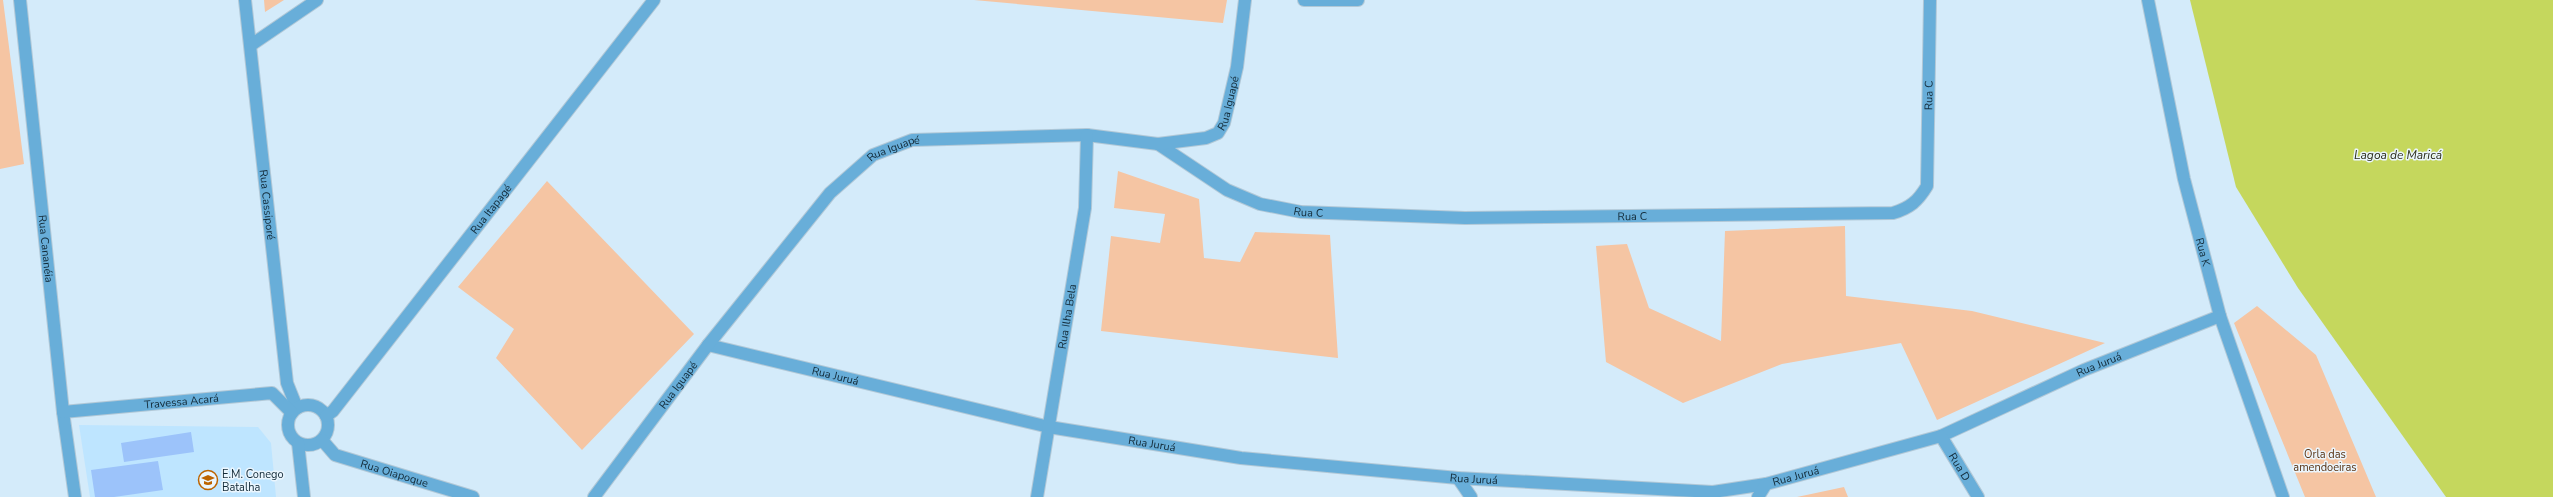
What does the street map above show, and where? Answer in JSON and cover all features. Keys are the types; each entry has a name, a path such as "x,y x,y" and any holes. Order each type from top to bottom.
{"street":[{"name":"Rua Cananéia","path":"20,0 63,412 75,497"},
{"name":"Rua Cassiporé","path":"245,0 287,383 294,411"},
{"path":"251,45 317,0"},
{"name":"Rua Itapagé","path":"326,416 333,411 654,0"},
{"name":"Rua Iguapé","path":"594,497 708,345 830,192 873,155 912,140 1087,135 1158,144 1206,138 1218,133 1224,123 1237,67 1245,0"},
{"path":"1304,0 1358,0"},
{"name":"Rua C","path":"1158,144 1227,190 1260,204 1301,212 1465,218 1893,213 1909,208 1921,196 1927,186 1930,0"},
{"name":"Rua K","path":"2148,0 2184,179 2220,316 2283,497"},
{"name":"Rua Ilha Bela","path":"1037,497 1085,208 1087,135"},
{"name":"Rua Juruá","path":"708,345 1049,428 1241,458 1458,478 1717,495 1766,484 1941,436 2084,370 2220,316"},
{"name":"Travessa Acará","path":"63,412 272,393 294,411"},
{"path":"298,443 310,445 322,440 328,429 326,416 316,406 303,406 294,411 289,419 289,433 298,443 304,497"},
{"name":"Rua D","path":"1941,436 1978,497"},
{"name":"Rua Oiapoque","path":"322,440 336,455 473,497"},
{"path":"1458,478 1471,497"},
{"path":"1758,497 1766,484"}],"shaded area":[{"path":"79,425 258,427 271,443 276,497 90,497"}],"green space":[{"path":"0,0 3,0 24,164 0,169"},
{"path":"264,0 284,0 265,12"},
{"path":"974,0 1227,0 1223,23"},
{"path":"1118,171 1199,199 1204,258 1240,262 1255,232 1330,235 1338,358 1101,331 1111,236 1160,243 1165,214 1114,208"},
{"path":"547,181 694,334 582,450 496,358 514,329 458,287"},
{"path":"1845,226 1846,296 1972,311 2105,343 1937,420 1901,343 1782,364 1683,403 1606,362 1596,246 1627,244 1649,308 1721,341 1725,231"},
{"name":"Orla das amendoeiras","path":"2257,306 2316,355 2376,497 2305,497 2234,323"},
{"path":"1844,487 1848,497 1797,497"}],"water":[{"name":"Lagoa de Maricá","path":"2190,0 2553,0 2553,497 2446,497 2298,288 2236,187"}],"building":[{"path":"191,432 194,452 124,462 121,443"},
{"path":"158,461 163,490 114,497 95,497 91,470"}],"place":[{"name":"E.M. Conego Batalha","path":"208,480"}]}
